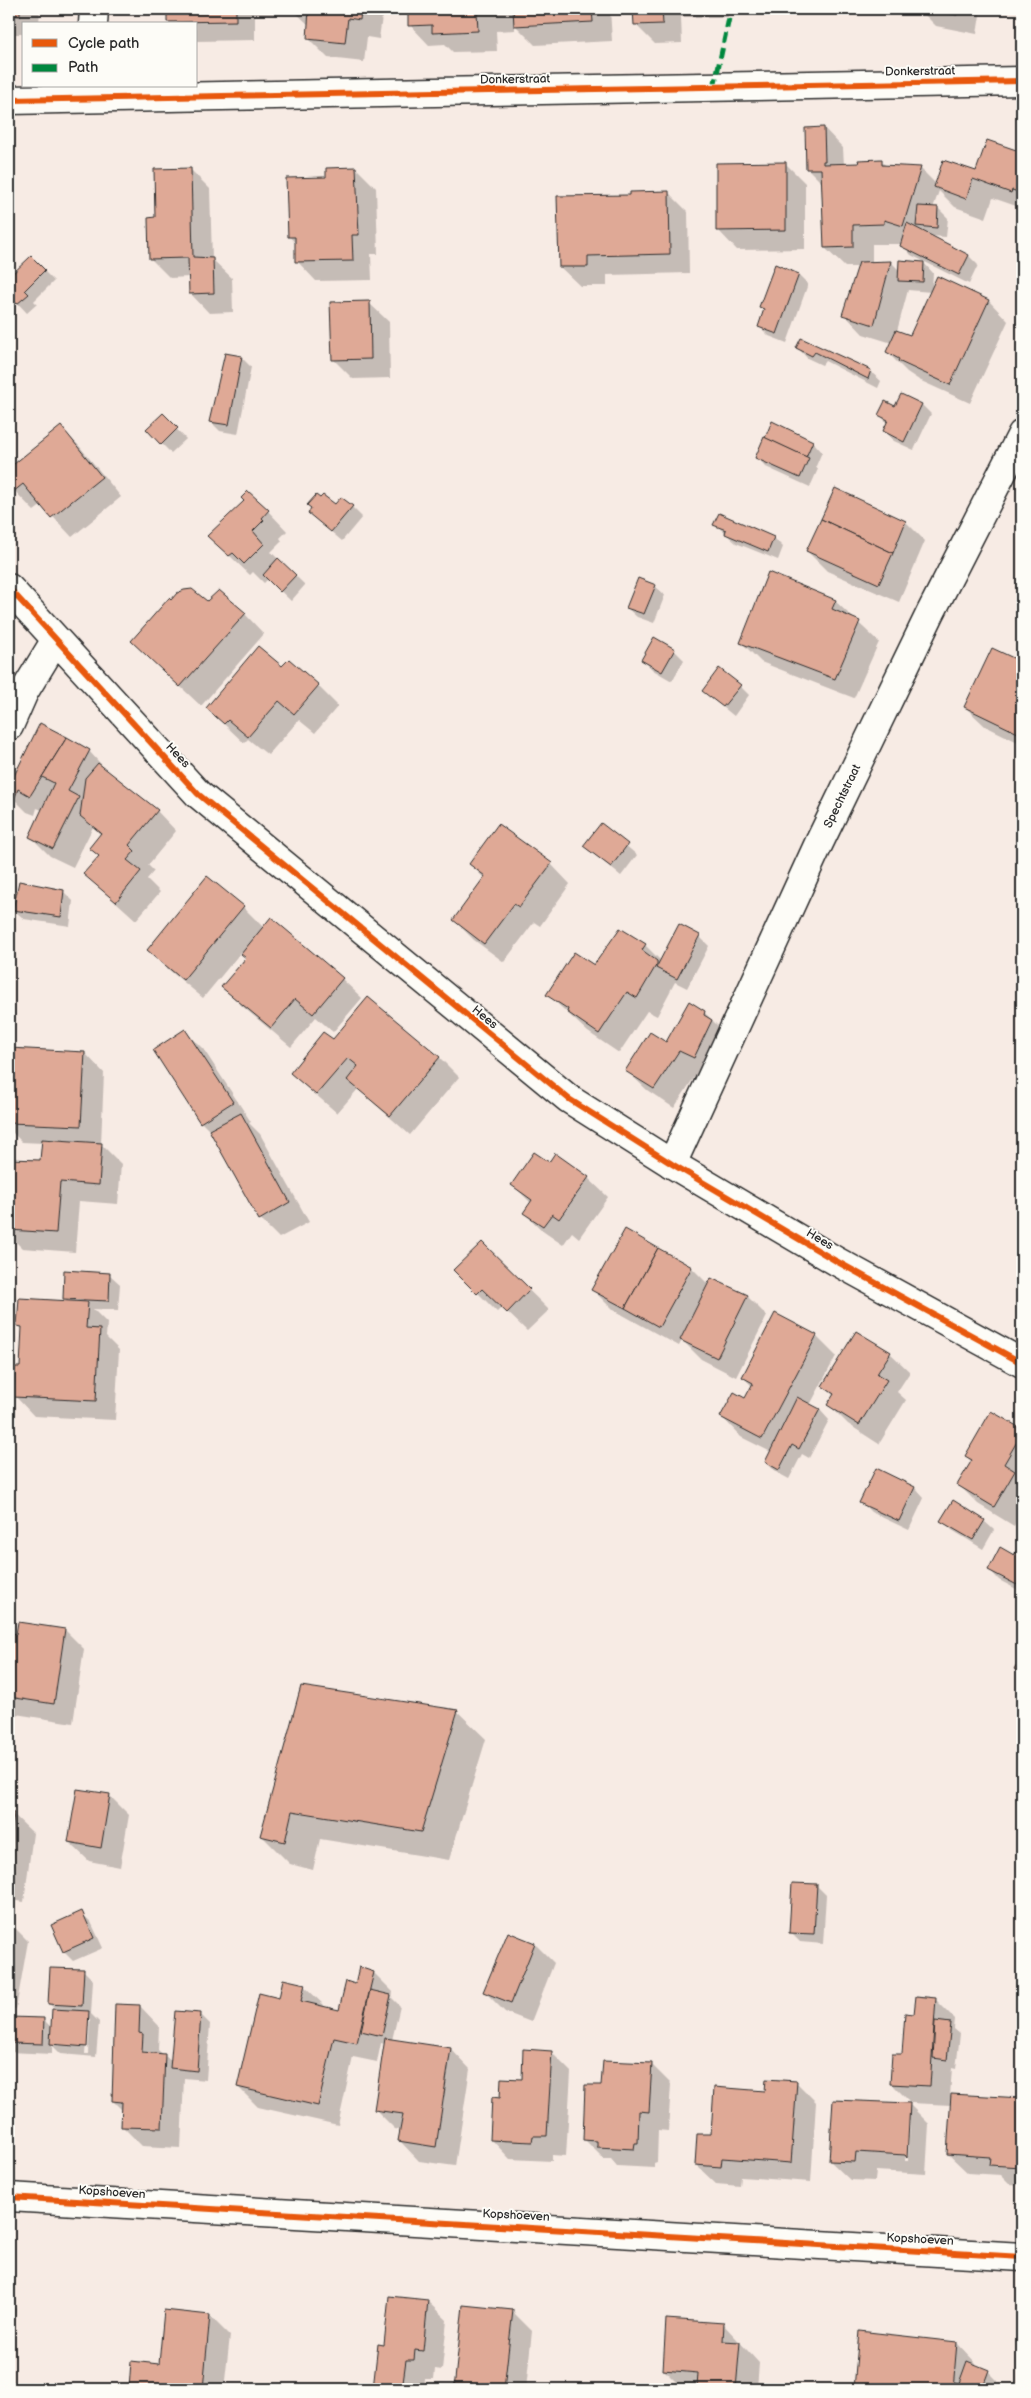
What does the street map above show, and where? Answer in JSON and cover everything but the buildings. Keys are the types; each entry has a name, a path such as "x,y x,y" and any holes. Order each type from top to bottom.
{"street":[{"path":"93,22 94,9"},
{"name":"Donkerstraat","path":"9,100 90,93 1022,81"},
{"name":"Spechtstraat","path":"672,1164 819,843 931,612 1022,434"},
{"name":"Hees","path":"9,588 198,794 569,1099 672,1164 836,1261 1022,1363"},
{"path":"9,726 24,692 56,641"},
{"name":"Kopshoeven","path":"9,2197 1022,2257"}],"marked path":[{"path":"714,87 731,9"}],"cycle path":[{"path":"9,100 1022,81"},
{"path":"9,588 198,794 569,1099 672,1164 836,1261 1022,1363"},
{"path":"9,2197 1022,2257"}]}
